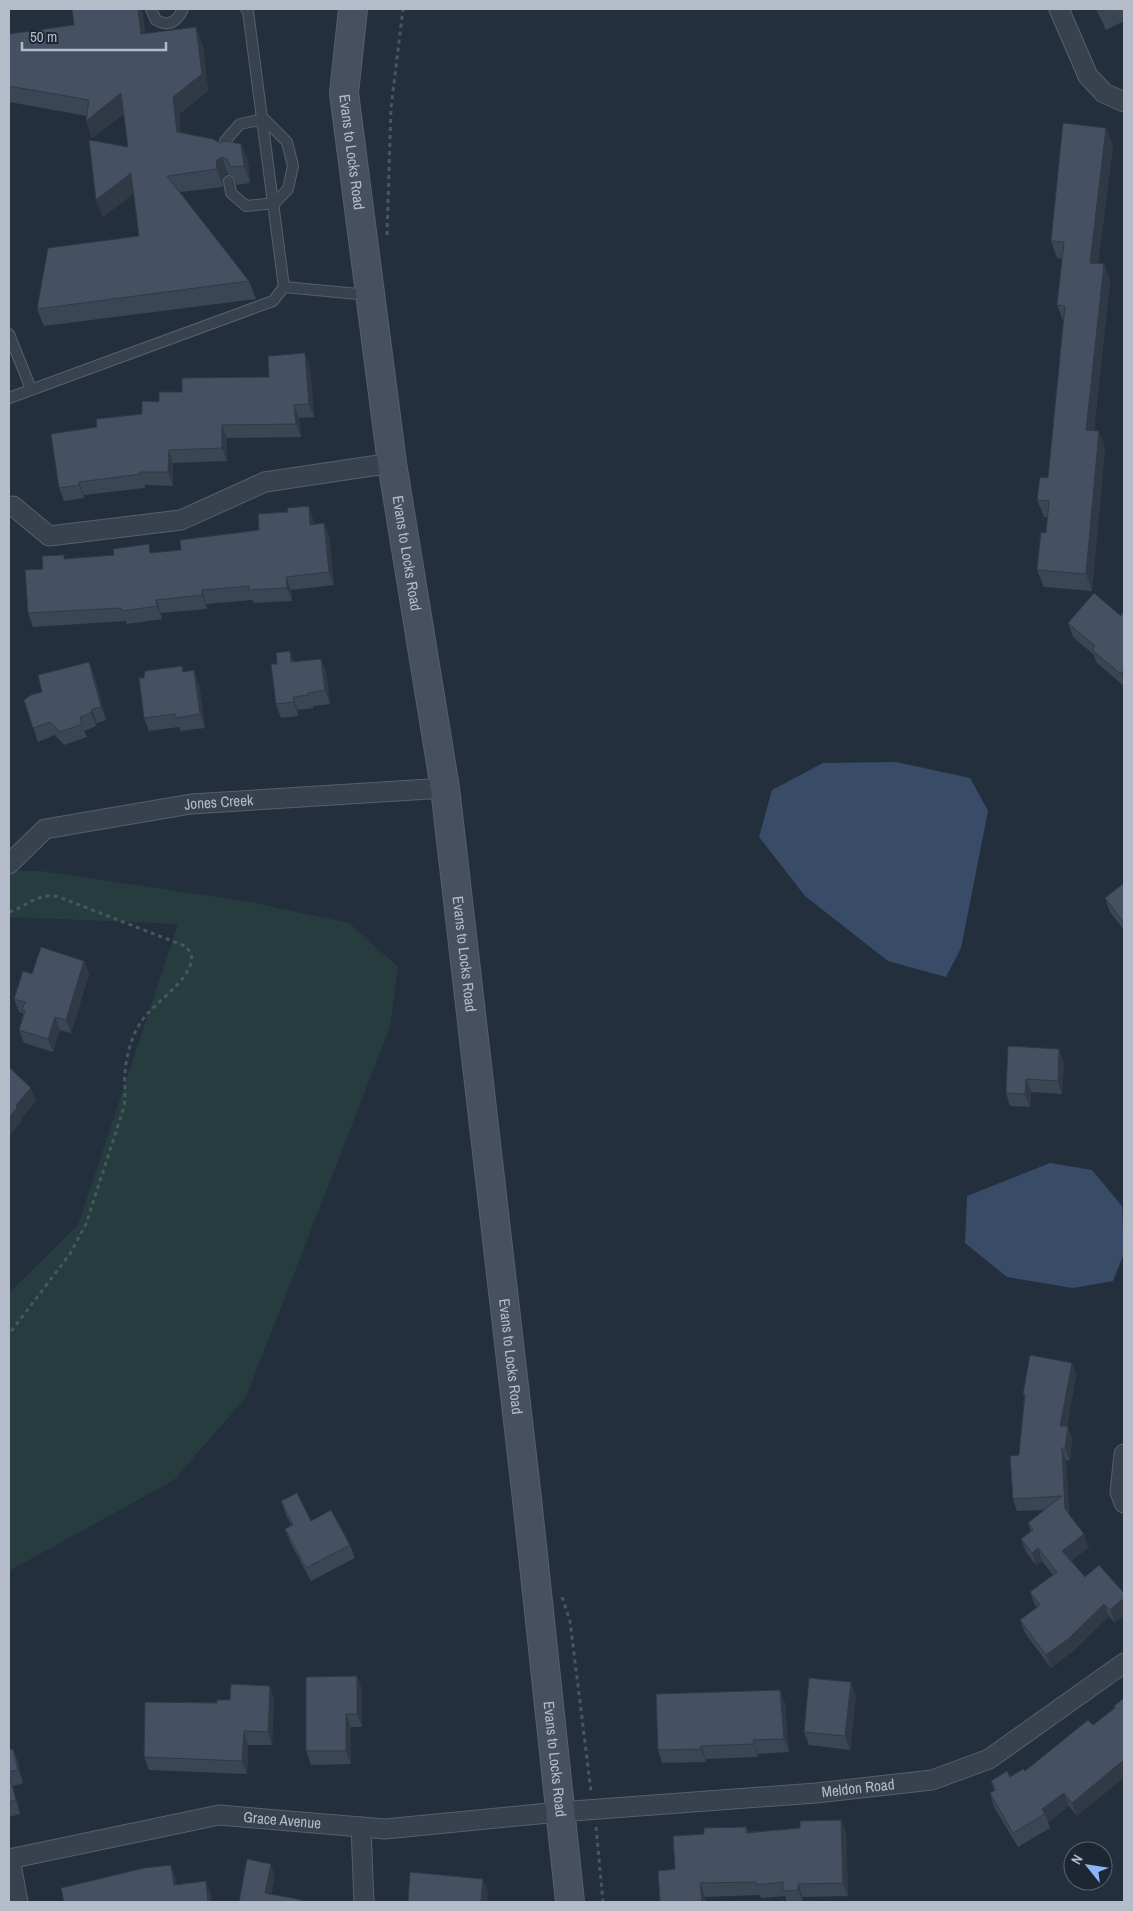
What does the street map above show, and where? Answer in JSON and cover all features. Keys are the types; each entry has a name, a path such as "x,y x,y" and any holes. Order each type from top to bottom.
{"street":[{"name":"Evans to Locks Road","path":"353,9 344,93 392,463 445,788 527,1499 570,1902"},
{"path":"1059,9 1088,76 1104,93 1124,102"},
{"path":"12,506 49,536 181,520 266,482 392,463"},
{"name":"Jones Creek","path":"9,864 45,829 192,804 445,788"},
{"path":"1124,1454 1120,1492 1124,1503"},
{"name":"Meldon Road","path":"559,1812 816,1793 932,1780 989,1759 1124,1663"},
{"name":"Grace Avenue","path":"10,1859 219,1815 385,1829 559,1812"},
{"path":"362,1827 364,1902"},
{"path":"10,1859 18,1902"}],"lane":[{"path":"152,9 156,20 164,24 172,23 180,17 184,9"},
{"path":"9,398 273,301 284,287 264,120 248,10 246,9"},
{"path":"226,154 225,141 240,124 264,120"},
{"path":"229,181 231,193 246,206 275,203 288,189 293,166 287,142 264,120"},
{"path":"284,287 370,295"},
{"path":"9,334 31,389"}],"path":[{"path":"9,912 40,896 59,897 185,946 191,953 192,960 184,978 154,1006 141,1023 134,1037 125,1074 126,1094 124,1107 86,1224 70,1254 9,1334"}],"green space":[{"path":"9,871 41,871 251,902 349,923 398,967 390,1027 246,1397 174,1480 9,1571 9,1293 78,1225 178,924 9,917"}],"water":[{"path":"896,762 970,778 988,811 961,948 946,977 888,961 805,896 759,837 772,790 823,763"},
{"path":"1050,1163 1092,1170 1122,1206 1124,1253 1113,1281 1073,1288 1007,1277 965,1243 967,1196"}],"building":[{"path":"72,9 138,9 141,34 196,27 202,74 173,97 177,132 213,139 220,143 225,141 241,144 244,166 230,167 228,160 222,157 216,161 217,169 167,176 249,281 37,309 48,248 139,236 131,173 96,200 89,140 128,147 121,93 86,121 89,100 9,86 9,34 74,25"},
{"path":"1063,123 1106,128 1090,263 1104,264 1086,430 1099,431 1086,574 1037,570 1041,532 1046,533 1049,501 1037,500 1040,477 1048,478 1065,306 1057,305 1064,242 1051,241"},
{"path":"305,353 309,404 294,405 296,424 222,425 222,448 169,450 168,472 140,472 141,474 79,482 79,485 59,488 51,434 97,427 96,419 142,414 142,401 159,402 159,392 182,392 182,378 269,377 268,356"},
{"path":"309,506 310,525 324,523 329,572 286,577 287,588 249,590 249,586 202,590 202,595 156,600 157,606 122,611 121,608 28,613 25,570 43,569 42,556 64,555 64,559 114,555 113,549 149,544 150,553 181,550 180,540 259,530 258,514 288,512 287,508"},
{"path":"1094,593 1121,616 1124,611 1124,669 1121,674 1092,650 1095,646 1068,623"},
{"path":"290,651 291,662 321,659 325,690 293,697 294,702 276,704 271,664 277,664 276,653"},
{"path":"89,662 101,707 92,709 91,713 80,717 82,724 60,732 50,722 33,728 24,700 31,695 42,692 38,675"},
{"path":"182,666 183,672 194,670 200,714 176,718 175,714 144,718 139,678 144,678 145,671"},
{"path":"1124,883 1124,923 1105,898"},
{"path":"41,947 84,961 66,1020 55,1017 48,1039 19,1030 25,1011 22,1010 25,1002 14,999 23,971 32,974"},
{"path":"1008,1046 1059,1049 1058,1081 1026,1079 1025,1094 1006,1093"},
{"path":"9,1067 31,1088 16,1105 17,1108 9,1117"},
{"path":"1030,1355 1072,1363 1060,1426 1068,1426 1065,1448 1062,1448 1065,1509 1084,1534 1062,1551 1085,1577 1099,1565 1124,1593 1124,1598 1110,1610 1104,1604 1068,1639 1046,1655 1020,1620 1040,1605 1030,1592 1057,1572 1038,1548 1032,1553 1021,1539 1033,1530 1028,1523 1062,1496 1013,1499 1010,1456 1019,1455 1025,1394 1023,1394"},
{"path":"297,1493 311,1521 331,1510 350,1545 306,1568 285,1529 293,1525 281,1501"},
{"path":"357,1676 357,1714 346,1714 346,1751 306,1751 306,1677"},
{"path":"809,1678 851,1682 845,1736 804,1732"},
{"path":"231,1684 270,1686 268,1732 244,1731 242,1761 144,1757 145,1702 217,1703 217,1700 230,1700"},
{"path":"780,1690 784,1739 753,1740 754,1744 701,1746 701,1749 658,1750 656,1694"},
{"path":"1124,1698 1124,1760 1072,1803 1064,1793 1042,1809 1045,1814 1013,1833 990,1793 996,1790 991,1781 1007,1771 1010,1777 1023,1769 1025,1771 1088,1720 1093,1725 1115,1708 1114,1706"},
{"path":"13,1749 18,1770 9,1772 9,1750"},
{"path":"9,1774 16,1800 9,1802"},
{"path":"841,1820 843,1883 798,1884 798,1890 783,1891 783,1882 757,1885 756,1882 700,1883 702,1902 660,1902 658,1871 675,1869 673,1836 704,1834 704,1828 746,1827 746,1833 800,1828 800,1821"},
{"path":"247,1859 271,1864 265,1893 302,1900 301,1902 239,1902"},
{"path":"171,1865 174,1885 206,1881 208,1902 64,1902 61,1888 144,1868"},
{"path":"410,1872 483,1879 481,1902 408,1902"}]}
